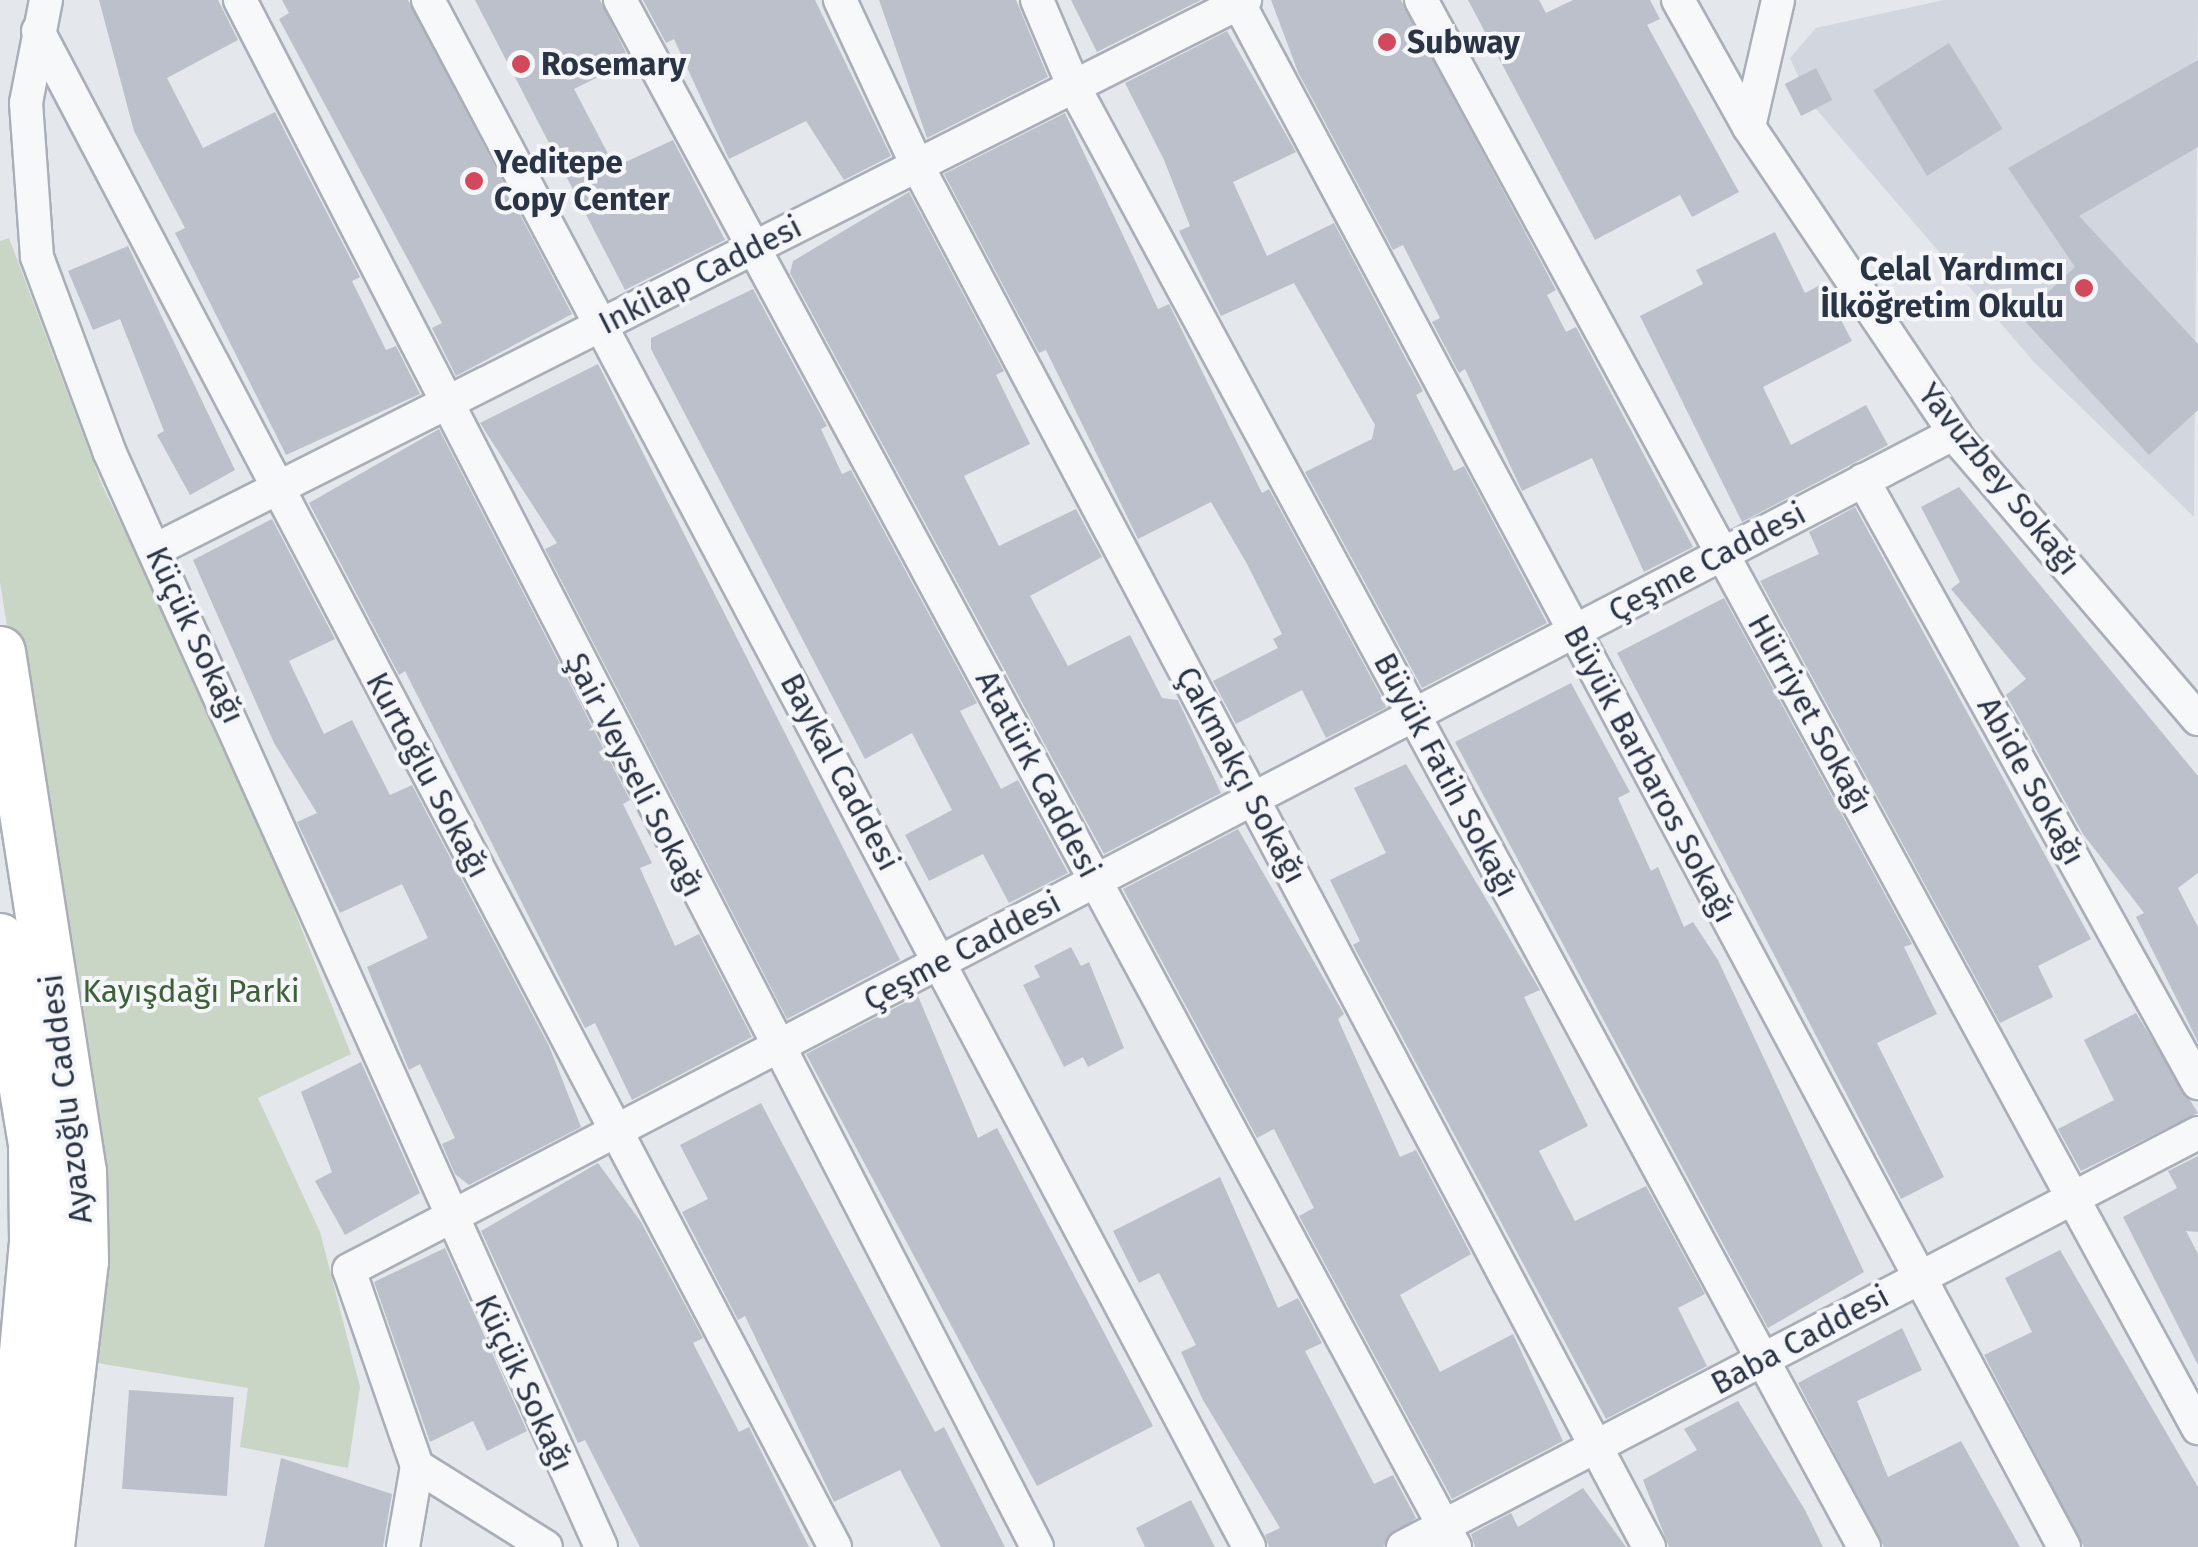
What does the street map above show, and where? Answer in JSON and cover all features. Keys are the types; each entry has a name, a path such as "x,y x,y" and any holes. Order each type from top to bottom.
{"main road":[{"name":"Ayazoğlu Caddesi","path":"0,652 82,1172 83,1261 49,1547"},
{"name":"Ayazoğlu Caddesi","path":"0,939 34,1145 35,1222 7,1547"}],"street":[{"name":"Şair Veyseli Sokağı","path":"240,0 443,405 1037,1547"},
{"name":"Baykal Caddesi","path":"428,0 604,324 1248,1547"},
{"name":"Atatürk Caddesi","path":"620,0 1450,1536"},
{"name":"Çakmakçı Sokağı","path":"840,0 918,165 1649,1547"},
{"name":"Büyük Fatih Sokağı","path":"1036,0 1074,86 1864,1547"},
{"name":"Hürriyet Sokağı","path":"1422,0 2198,1428"},
{"name":"Yavuzbey Sokağı","path":"1678,0 1749,128 1955,433 2198,719"},
{"path":"1749,128 1778,0"},
{"name":"Inkilap Caddesi","path":"156,550 1240,1"},
{"name":"Büyük Barbaros Sokağı","path":"1240,1 2064,1547"},
{"name":"Kurtoğlu Sokağı","path":"42,16 278,489 835,1547"},
{"name":"Küçük Sokağı","path":"42,16 26,103 37,257 156,550 448,1220 601,1547"},
{"name":"Çeşme Caddesi","path":"448,1220 1955,433"},
{"name":"Abide Sokağı","path":"1864,480 2198,1082"},
{"name":"Baba Caddesi","path":"1403,1547 1450,1536 1596,1446 2198,1132"},
{"path":"403,1547 412,1453 350,1270 448,1220"},
{"path":"412,1453 546,1547"}],"shaded area":[{"name":"Celal Yardımcı İlköğretim Okulu","path":"1944,0 2198,0 2194,517 2034,362 1810,102 1790,58 1816,28"}],"green space":[{"name":"Kayışdağı Parki","path":"9,238 102,485 227,740 351,1054 258,1098 320,1232 360,1387 348,1468 240,1447 248,1388 91,1362 63,981 0,582 0,241"}],"building":[{"path":"99,0 218,0 238,40 167,78 203,148 275,112 360,277 352,281 386,350 396,346 420,394 286,455 175,233 185,228 134,131"},
{"path":"282,0 408,0 572,314 456,376 432,328 442,323 279,19 289,13"},
{"path":"475,0 600,0 630,61 574,89 615,167 673,140 725,240 625,290"},
{"path":"643,0 815,0 891,156 844,180 806,121 729,159 674,39 666,43"},
{"path":"879,0 1016,0 1048,77 927,138"},
{"path":"1071,0 1201,0 1097,52"},
{"path":"1271,0 1401,0 1556,290 1547,295 1566,332 1576,327 1693,547 1644,572 1592,458 1522,491 1465,369 1459,373 1432,322 1440,318 1403,245 1393,250 1298,72"},
{"path":"1468,0 1539,0 1546,13 1573,0 1650,0 1660,19 1647,25 1739,192 1692,217 1680,195 1595,240"},
{"path":"1227,31 1296,152 1233,182 1267,256 1334,223 1423,391 1416,395 1454,471 1464,466 1547,623 1422,688 1305,472 1372,439 1375,425 1294,283 1221,316 1179,231 1190,226 1164,160 1125,83"},
{"path":"1949,43 2003,129 1927,176 1874,90"},
{"path":"2198,60 2198,147 2079,216 2198,344 2198,410 2149,455 2021,317 2075,267 2008,168"},
{"path":"1816,68 1832,100 1801,116 1785,84"},
{"path":"1065,113 1158,309 1169,304 1262,493 1269,489 1387,707 1326,738 1302,690 1236,724 1213,681 1278,648 1273,639 1282,634 1247,564 1211,502 1138,539 1046,350 1039,353 944,174"},
{"path":"909,192 1004,371 996,375 1030,444 964,476 999,546 1076,509 1102,557 1030,596 1068,666 1130,635 1162,698 1178,700 1221,793 1104,854 790,273 793,261"},
{"path":"1775,232 1805,293 1822,284 1852,341 1763,387 1791,445 1866,405 1888,445 1742,522 1640,316 1703,284 1696,270"},
{"path":"128,246 235,470 190,495 157,435 164,431 120,319 93,330 68,271"},
{"path":"753,289 827,426 821,429 842,474 851,470 977,703 960,711 1001,789 1018,780 1068,873 1009,903 983,854 929,881 905,835 952,810 912,733 865,759 651,349 651,338"},
{"path":"598,364 900,960 787,1019 545,549 557,543 480,423"},
{"path":"439,429 630,800 623,804 652,863 640,868 675,946 699,934 752,1037 632,1100 595,1023 585,1028 405,671 399,675 309,503"},
{"path":"1959,487 2198,776 2198,873 2178,888 2198,927 2198,1042 2136,917 2144,913 2083,834 2006,695 2026,679 1951,589 1960,582 1921,507"},
{"path":"1855,507 2091,939 2038,966 2053,997 2000,1023 1760,581 1819,554 1809,532"},
{"path":"272,519 335,639 289,661 324,734 352,720 390,795 412,785 549,1046 581,1127 469,1185 455,1174 442,1144 455,1138 420,1064 409,1070 367,967 428,938 402,884 340,913 297,822 317,813 274,743 193,560"},
{"path":"1724,598 1912,944 1904,947 1937,1014 1877,1043 1944,1177 1901,1199 1617,653"},
{"path":"1571,683 1630,792 1618,798 1651,871 1658,867 1684,927 1693,922 1718,960 1864,1272 1768,1328 1455,742"},
{"path":"1406,764 1540,990 1524,997 1588,1126 1539,1151 1575,1221 1646,1186 1705,1294 1678,1308 1707,1366 1606,1419 1353,945 1360,941 1330,880 1386,853 1354,788"},
{"path":"1238,829 1344,1014 1338,1019 1400,1157 1416,1150 1471,1254 1400,1295 1440,1372 1513,1334 1563,1441 1452,1499 1299,1216 1314,1208 1274,1129 1257,1138 1123,889"},
{"path":"1071,947 1081,966 1089,962 1124,1048 1088,1067 1083,1057 1064,1067 1023,985 1040,977 1034,966"},
{"path":"918,996 978,1138 997,1128 1153,1426 1037,1486 806,1054"},
{"path":"2136,1013 2198,1113 2081,1171 2058,1129 2114,1100 2084,1040"},
{"path":"361,1062 420,1193 345,1235 315,1181 332,1172 301,1092"},
{"path":"761,1103 935,1432 944,1427 1005,1547 941,1547 900,1470 834,1502 745,1316 738,1320 682,1212 708,1199 680,1145"},
{"path":"2198,1156 2198,1232 2186,1231 2198,1254 2198,1365 2123,1217 2177,1188 2168,1171"},
{"path":"598,1163 641,1222 703,1338 693,1343 739,1432 749,1427 809,1547 640,1547 585,1440 578,1443 481,1231"},
{"path":"1220,1177 1278,1308 1298,1298 1322,1343 1305,1351 1374,1484 1393,1475 1416,1518 1383,1547 1269,1547 1265,1535 1280,1528 1203,1400 1181,1352 1196,1345 1159,1273 1139,1283 1113,1231"},
{"path":"445,1248 527,1431 487,1451 473,1421 430,1442 374,1282"},
{"path":"2060,1250 2198,1487 2198,1547 2084,1547 1984,1355 2032,1332 2005,1278"},
{"path":"1902,1328 1922,1370 1857,1401 1888,1477 1961,1441 2020,1547 1884,1547 1798,1383"},
{"path":"129,1390 234,1397 227,1496 122,1489"},
{"path":"1738,1401 1805,1510 1823,1547 1669,1547 1643,1480 1697,1450 1684,1429"},
{"path":"281,1458 392,1494 383,1547 264,1547"},
{"path":"1583,1488 1626,1547 1475,1547 1471,1534 1511,1513 1518,1527"},
{"path":"1191,1500 1215,1547 1145,1547 1136,1528"}],"place":[{"name":"Subway","path":"1387,42"},
{"name":"Rosemary","path":"521,64"},
{"name":"Yeditepe Copy Center","path":"474,181"},
{"name":"Celal Yardımcı İlköğretim Okulu","path":"2084,288"}]}
